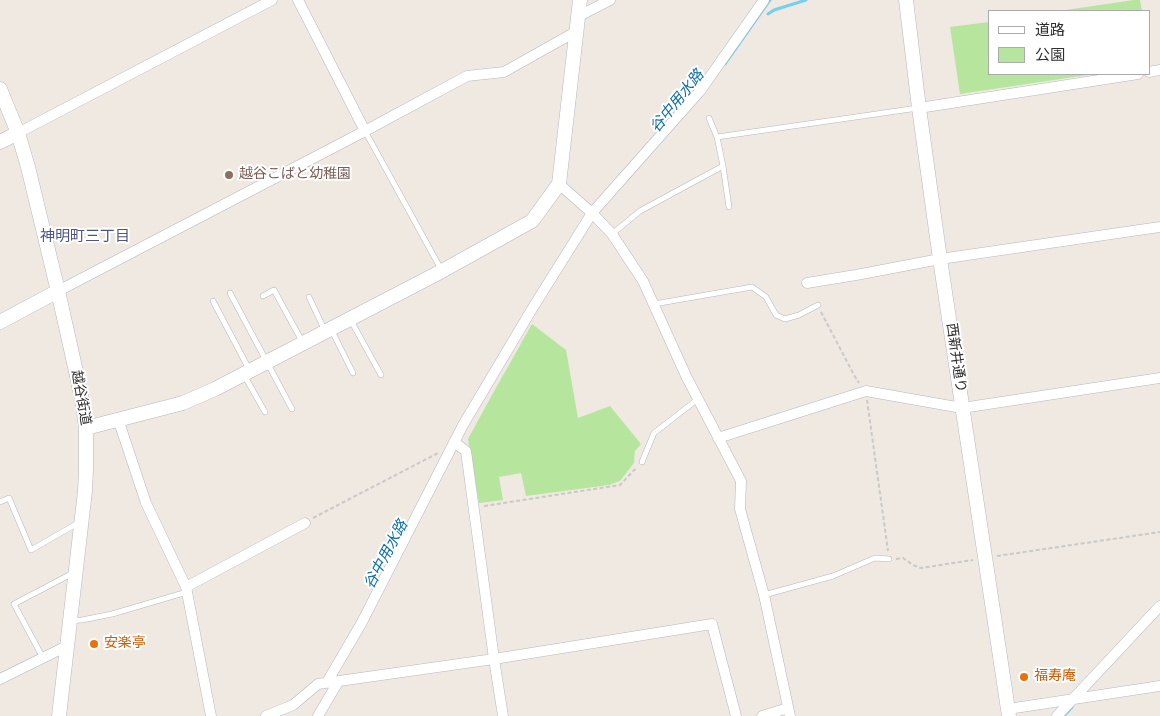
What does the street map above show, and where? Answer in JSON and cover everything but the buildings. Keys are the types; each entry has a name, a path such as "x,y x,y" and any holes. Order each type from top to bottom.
{"street":[{"path":"0,142 272,0"},
{"path":"298,0 366,131"},
{"path":"86,428 183,403 216,389 442,271 532,221 559,184 580,0"},
{"path":"579,16 610,0"},
{"name":"西新井通り","path":"906,0 940,259 1009,712"},
{"path":"318,716 332,682 454,442 532,309 592,213 700,91 761,2"},
{"path":"0,322 366,131 467,76 504,72 577,31"},
{"path":"919,108 1132,75"},
{"name":"越谷街道","path":"0,89 18,133 28,167 58,291 81,396 86,428 86,470 59,716"},
{"path":"559,184 592,213 612,234 643,281 698,399 741,481 740,509 764,595 789,712 762,716"},
{"path":"807,283 940,259 1160,227"},
{"path":"718,438 866,391 962,408 1160,378"},
{"path":"118,419 146,503 186,590 211,716"},
{"path":"454,442 466,451 503,716"},
{"path":"186,590 305,522"},
{"path":"1058,716 1160,606"},
{"path":"266,716 293,705 318,684 494,659 712,624 736,716"},
{"path":"0,679 67,646"},
{"path":"1009,712 1074,699 1160,686"}],"lane":[{"path":"717,137 919,108"},
{"path":"710,118 717,137 729,207"},
{"path":"366,131 442,271"},
{"path":"612,234 640,211 723,166"},
{"path":"654,304 752,287 766,297 776,315 785,319 799,316 818,305"},
{"path":"263,296 274,290 304,343"},
{"path":"230,293 292,409"},
{"path":"309,297 353,373"},
{"path":"213,300 265,412"},
{"path":"350,319 382,375"},
{"path":"642,462 654,433 698,399"},
{"path":"0,502 9,498 31,550 81,521"},
{"path":"764,595 833,576 875,558 889,559"},
{"path":"42,658 14,604 76,572"},
{"path":"70,621 112,614 186,590"}],"path":[{"path":"818,305 854,375 866,391 889,559 903,558 920,568 1160,532"},
{"path":"305,522 454,442"},
{"path":"474,508 620,485 642,462"}],"green space":[{"path":"1140,0 1142,10 1066,10"},
{"path":"988,22 988,75 1087,75 960,94 950,27"},
{"path":"532,324 566,350 578,418 610,406 641,444 635,451 634,463 620,481 609,485 526,496 521,473 499,477 503,500 479,503 468,439"}],"waterway":[{"name":"谷中用水路","path":"725,64 770,0"},
{"path":"768,14 774,10 806,0"},
{"path":"1064,716 1072,707"}],"place":[{"name":"越谷こばと幼稚園","path":"229,175"},
{"name":"安楽亭","path":"94,644"},
{"name":"福寿庵","path":"1024,677"}],"district":[{"name":"神明町三丁目","path":"85,238"}]}
